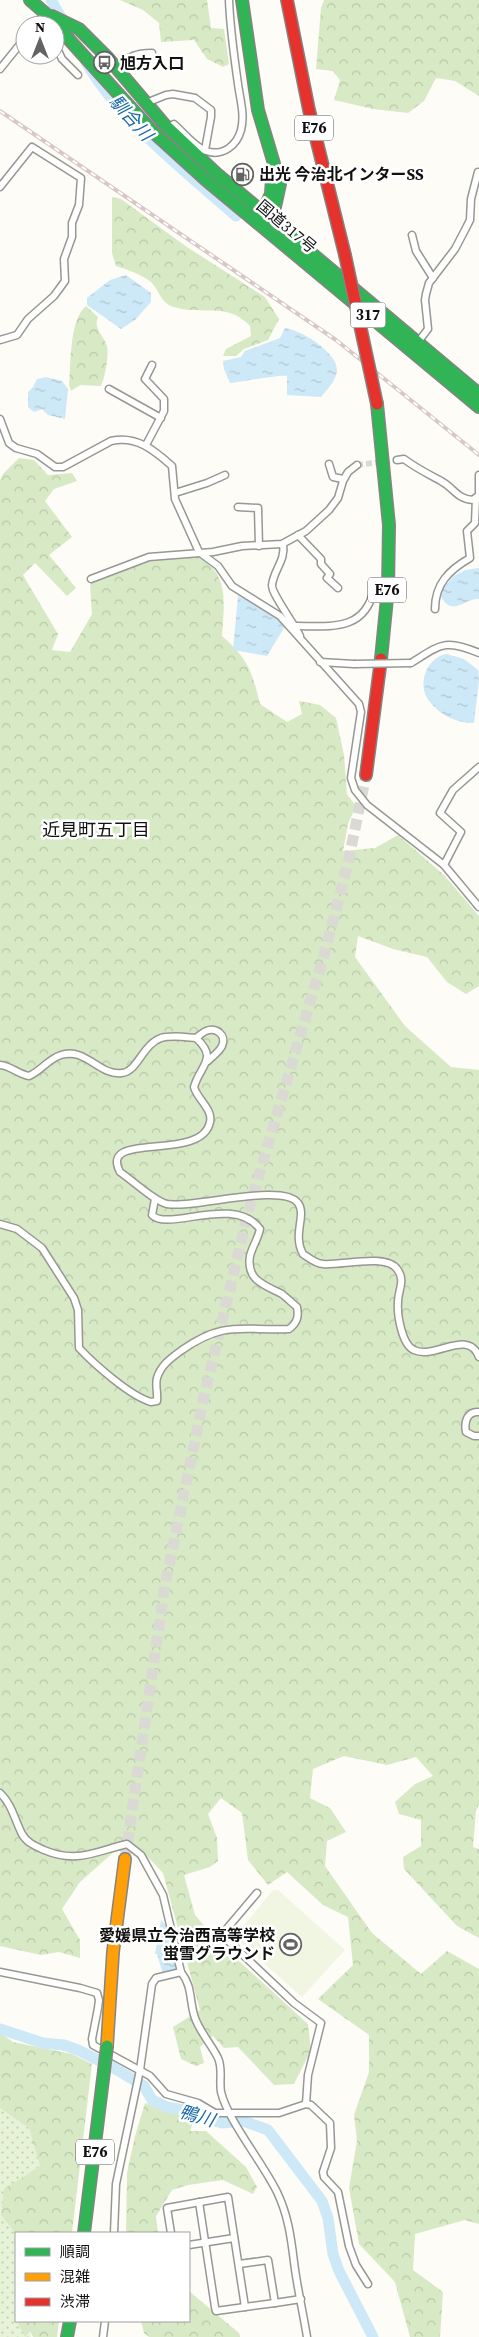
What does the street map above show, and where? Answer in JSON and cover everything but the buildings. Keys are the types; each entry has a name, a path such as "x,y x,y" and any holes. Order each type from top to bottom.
{"highway":[{"name":"国道317号","path":"30,0 46,13 152,131 206,180 263,218 418,342 479,394"},
{"path":"238,0 251,96 272,178 271,194 263,218"},
{"path":"242,0 258,110 280,184 278,200 263,218"},
{"name":"E76","path":"287,0 309,110 345,255 376,404 386,485 388,565 381,658 366,775"},
{"name":"国道317号","path":"46,13 79,29 168,128 263,218 479,407"},
{"name":"E76","path":"84,2232 107,2046 114,1952 124,1859"},
{"path":"67,2337 70,2322"}],"street":[{"path":"168,128 174,124 205,150 215,152 229,149 238,137 241,129 242,109 231,33 229,0"},
{"path":"1,68 15,50"},
{"path":"116,68 128,57 136,53 152,53"},
{"path":"65,62 78,74"},
{"path":"146,103 173,94 203,102 211,110 205,150"},
{"path":"0,187 32,147 81,178 78,205 72,223 72,238 64,259 66,281 54,296 28,319 17,335 0,340"},
{"path":"418,342 428,329 425,300 433,278 455,249 470,220 478,172"},
{"path":"412,235 416,251 433,278"},
{"path":"146,445 164,410 164,399 145,379 152,365"},
{"path":"109,389 161,418"},
{"path":"0,419 9,443 16,448 37,454 55,467 63,467 119,439 146,445 172,466 175,499 199,552 218,566 232,586 280,616 352,697 361,712 351,778 355,790 367,806 444,865 479,906"},
{"path":"397,460 404,459 422,472 443,482 455,494 465,500 476,498"},
{"path":"330,464 333,478 343,480"},
{"path":"91,579 149,557 242,546 283,544 298,535 329,510 338,498 343,480 348,472 357,465"},
{"path":"175,493 225,475"},
{"path":"435,609 435,595 442,580 458,565 470,558 467,532 475,523 476,498 479,495 479,475"},
{"path":"238,507 258,508 259,546"},
{"path":"298,535 321,559 321,564 330,574 327,578 338,588"},
{"path":"283,544 285,554 272,586 274,596 288,613 302,639"},
{"path":"296,626 326,626 351,623 365,612 374,590"},
{"path":"320,662 354,664 411,662 440,645 465,647 479,654"},
{"path":"444,865 461,832 440,813 453,790 479,767"},
{"path":"0,1065 9,1066 22,1075 29,1076 61,1055 78,1054 108,1070 121,1074 128,1072 148,1046 159,1039 170,1036 196,1038 206,1031 214,1030 220,1033 223,1045 208,1061 196,1080 194,1087 209,1113 211,1121 208,1128 187,1143 162,1147 136,1147 121,1152 117,1158 117,1166 120,1172 155,1199 166,1204 184,1205 236,1197 290,1196 298,1202 301,1210 297,1238 303,1254 310,1259 320,1264 360,1261 384,1263 393,1265 398,1269 402,1279 398,1302 403,1338 407,1345 414,1350 423,1352 443,1350 461,1343 470,1345 477,1351 479,1357"},
{"path":"196,1038 205,1048 208,1061"},
{"path":"0,1224 17,1229 42,1248 74,1298 78,1310 79,1348 103,1371 133,1392 152,1402 157,1401 156,1380 162,1367 173,1357 207,1335 222,1329 289,1329 295,1324 298,1315 297,1307 284,1295 259,1283 253,1277 250,1269 250,1254 260,1230 256,1224 239,1217 207,1214 164,1222 156,1220 152,1215 155,1199"},
{"path":"479,1412 474,1412 468,1417 465,1425 466,1432 479,1436"},
{"path":"0,1793 9,1804 23,1837 28,1842 56,1855 97,1854 127,1844 140,1855 163,1895 168,1923 181,1972 190,1986 196,2020 218,2059 222,2074 221,2091 231,2113 277,2192 285,2212 292,2234 307,2337"},
{"path":"257,1893 224,1932 224,1937 294,2003 321,2023 308,2075 306,2104"},
{"path":"0,1972 97,1993 99,2000 93,2031 93,2045 150,2076 166,2094 198,2103 215,2113 280,2113 306,2104 311,2106 330,2123 331,2148 323,2172 324,2177 338,2192 349,2246 356,2265 368,2284"},
{"path":"114,2232 116,2184 140,2070 152,1984 156,1978 181,1972"},
{"path":"170,2232 167,2208 228,2198 245,2307"},
{"path":"199,2202 216,2311 301,2299"},
{"path":"190,2246 234,2238"},
{"path":"239,2264 268,2260 275,2303"},
{"path":"103,2337 105,2322"}],"green space":[{"path":"120,0 207,0 211,28 224,29 229,64 223,67 207,59 194,40 161,42 159,23 143,10"},
{"path":"324,0 479,0 479,96 455,81 436,78 424,101 408,113 373,109 334,100 340,80 333,71 316,69 321,8"},
{"path":"112,197 121,199 187,247 265,297 279,319 268,340 244,349 236,356 223,356 226,349 251,336 250,326 241,318 223,311 184,309 169,305 147,279 139,274 116,266 112,253"},
{"path":"86,306 98,317 97,325 107,346 104,378 101,386 80,385 71,391 69,385 74,332 76,321"},
{"path":"19,458 34,460 48,475 72,473 77,481 54,489 45,501 72,537 49,555 76,588 67,596 35,563 23,575 58,634 52,650 70,652 92,614 90,585 100,571 149,554 190,551 210,565 219,578 224,602 222,636 238,652 248,666 260,704 287,722 302,714 299,701 320,705 336,718 344,755 347,794 356,806 348,824 343,851 375,848 398,835 444,875 479,916 479,986 466,994 447,982 427,957 393,949 358,936 355,957 405,1026 451,1067 479,1070 479,1804 476,1811 473,1847 479,1849 479,1938 457,1926 404,1869 403,1857 421,1846 421,1820 399,1814 395,1802 415,1784 433,1776 416,1757 387,1765 344,1756 313,1769 310,1798 330,1808 346,1832 327,1841 325,1866 372,1933 421,1974 447,1951 479,1969 479,2224 465,2220 415,2234 413,2270 443,2292 440,2337 410,2337 395,2282 359,2244 349,2188 357,2141 354,2115 369,2072 369,2035 318,1999 353,1965 348,1917 323,1905 287,1872 268,1885 248,1860 242,1813 221,1798 208,1814 217,1838 218,1861 210,1867 184,1875 195,1915 217,1941 308,2024 311,2050 294,2084 274,2085 238,2047 224,2048 213,2036 200,2047 204,2063 196,2066 181,2059 173,2027 200,2010 163,1873 142,1851 115,1851 80,1882 62,1909 80,1940 80,1958 59,1952 41,1955 0,1946 0,480 3,474"},
{"name":"愛媛県立今治西高等学校 蛍雪グラウンド","path":"273,1890 278,1890 345,1950 302,1997 237,1939 237,1934"},
{"path":"0,2033 13,2042 72,2054 92,2064 72,2232 15,2233 1,2215 4,2189 40,2166 29,2128 0,2108"},
{"path":"0,2047 75,2099 15,2232 15,2322 35,2322 30,2331 31,2337 0,2337"},
{"path":"145,2103 194,2120 190,2131 206,2131 246,2167 257,2187 253,2194 223,2180 188,2185 172,2190 156,2216 158,2232 126,2232 127,2173"},
{"path":"190,2292 239,2333 240,2337 149,2337 144,2333 141,2322 190,2322"},
{"path":"18,2322 59,2322 57,2337 33,2337 30,2331 25,2337"}],"water":[{"path":"126,275 151,293 151,302 135,320 121,329 87,305 87,298 110,280"},
{"path":"285,328 300,333 317,343 325,349 335,363 337,370 335,377 321,397 287,395 287,376 230,383 223,361 241,357 245,351 280,338"},
{"path":"46,377 62,381 68,389 65,419 48,415 42,409 34,412 28,407 28,392 37,379"},
{"path":"479,568 479,599 474,599 458,606 448,605 439,592 454,576 465,570"},
{"path":"238,596 270,613 284,628 267,656 233,650"},
{"path":"447,654 464,659 478,670 479,680 474,723 462,722 444,715 434,707 426,695 424,688 425,673 434,661 440,656"},
{"path":"161,1920 166,1925 179,1970 163,1974 157,1954 155,1954"}],"waterway":[{"name":"馴合川","path":"51,0 66,26"},
{"name":"馴合川","path":"86,62 116,104 135,125 236,216"},
{"name":"鴨川","path":"0,2029 43,2043 64,2045 78,2050 144,2086 152,2100 167,2107 200,2113 209,2119 222,2123 243,2121 268,2130 322,2201 328,2218 333,2254 339,2271 373,2337"}],"tunnel":[{"path":"357,465 397,460"},
{"path":"125,1859 165,1585 204,1397 248,1213 325,951 347,868 366,775"}],"railway":[{"path":"0,111 336,340 479,455"}],"traffic: fast":[{"path":"30,0 45,13 152,131 206,180 479,407"},
{"path":"242,0 258,110 280,184 275,207 269,217 262,221"},
{"path":"65,22 79,29 108,58 164,124 216,173 479,394"},
{"path":"259,219 271,194 272,178"},
{"path":"377,404 389,525 388,588 381,659"},
{"path":"104,2071 107,2046"},
{"path":"84,2232 104,2071"},
{"path":"67,2337 70,2322"}],"traffic: slow":[{"path":"107,2046 113,1952 125,1859"}],"traffic: jam":[{"path":"287,0 309,110 345,255"},
{"path":"345,255 377,404"},
{"path":"366,775 381,659"}],"place":[{"name":"旭方入口","path":"104,63"},
{"name":"出光 今治北インターSS","path":"243,174"},
{"name":"愛媛県立今治西高等学校 蛍雪グラウンド","path":"291,1944"}],"district":[{"name":"近見町五丁目","path":"96,830"}]}
